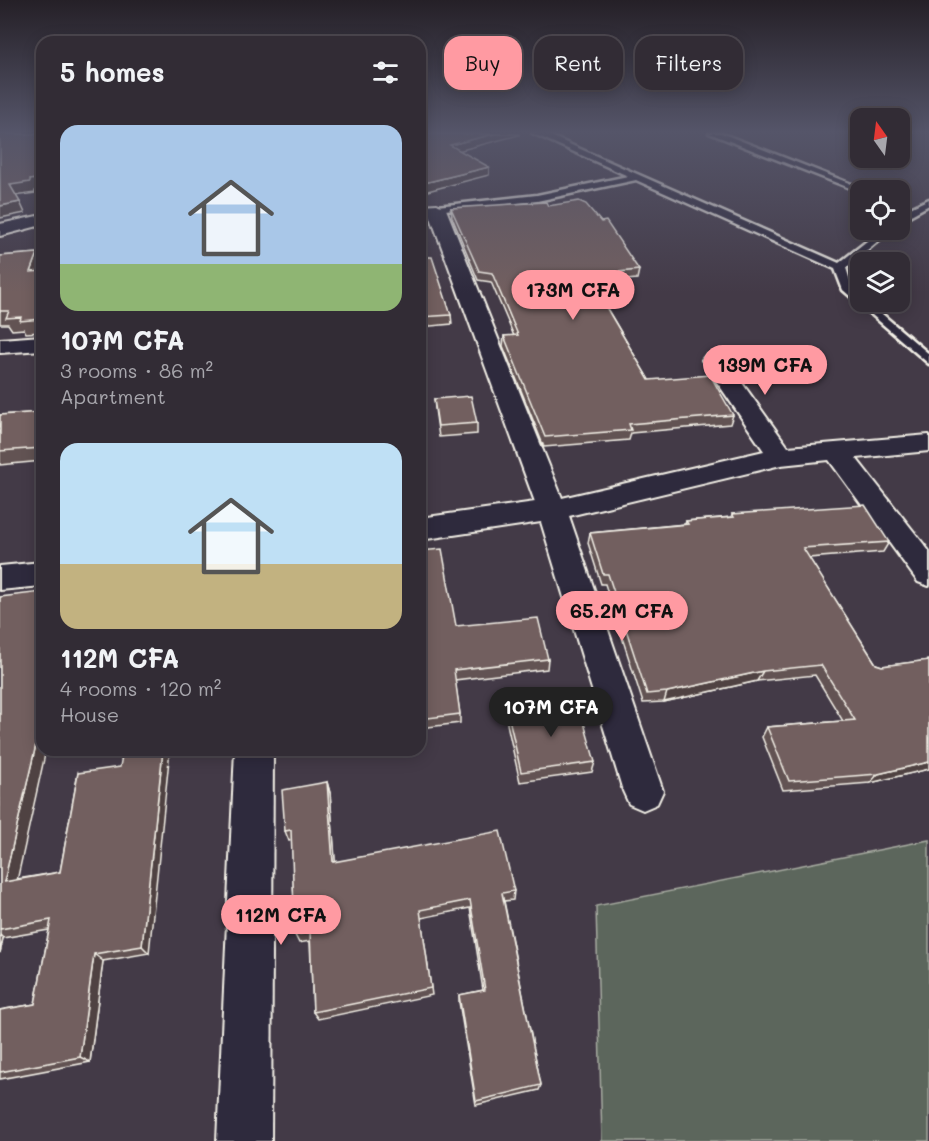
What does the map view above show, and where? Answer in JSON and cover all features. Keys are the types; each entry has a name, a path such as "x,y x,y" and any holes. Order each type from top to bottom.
{"street":[{"path":"429,209 552,510 642,791"},
{"path":"0,230 36,221"},
{"path":"0,346 36,343"},
{"path":"714,360 781,456"},
{"path":"426,528 552,510 781,456 929,443"},
{"path":"837,451 929,574"},
{"path":"0,578 36,575"},
{"path":"244,1141 254,756"}],"lane":[{"path":"429,209 537,198 593,186"},
{"path":"653,186 779,238 840,267 850,291"},
{"path":"912,209 929,202"},
{"path":"912,209 929,216"},
{"path":"840,267 874,240"},
{"path":"874,312 929,360"}],"green space":[{"path":"929,840 929,1141 602,1141 596,906"}],"building":[{"path":"0,186 11,186 20,202 0,206"},
{"path":"579,201 586,204 601,222 606,221 639,270 587,275 649,380 710,375 733,415 629,424 631,430 545,437 504,336 518,335 492,273 479,271 451,208 546,202 548,206"},
{"path":"36,253 31,272 36,272 36,320 20,321 21,317 6,318 9,311 0,311 0,256"},
{"path":"426,257 432,257 451,315 426,317"},
{"path":"471,396 477,423 438,426 434,399"},
{"path":"36,412 36,448 0,451 0,415"},
{"path":"865,505 889,542 803,548 876,664 882,666 929,660 929,762 878,774 789,781 767,727 855,720 821,665 763,671 667,692 647,694 608,574 603,574 590,533 688,524 686,521 734,517 732,514"},
{"path":"442,549 456,626 538,618 548,659 454,670 460,714 426,718 426,550"},
{"path":"36,593 36,745 4,882 60,872 78,773 120,767 122,756 162,756 142,946 94,954 80,1057 0,1072 0,1010 35,1004 51,920 0,929 0,597"},
{"path":"579,705 595,762 521,772 508,714"},
{"path":"327,782 333,862 500,831 514,891 502,893 541,1085 476,1101 459,995 485,990 470,900 420,910 431,988 313,1012 310,932 295,935 291,830 285,831 282,790"}]}
